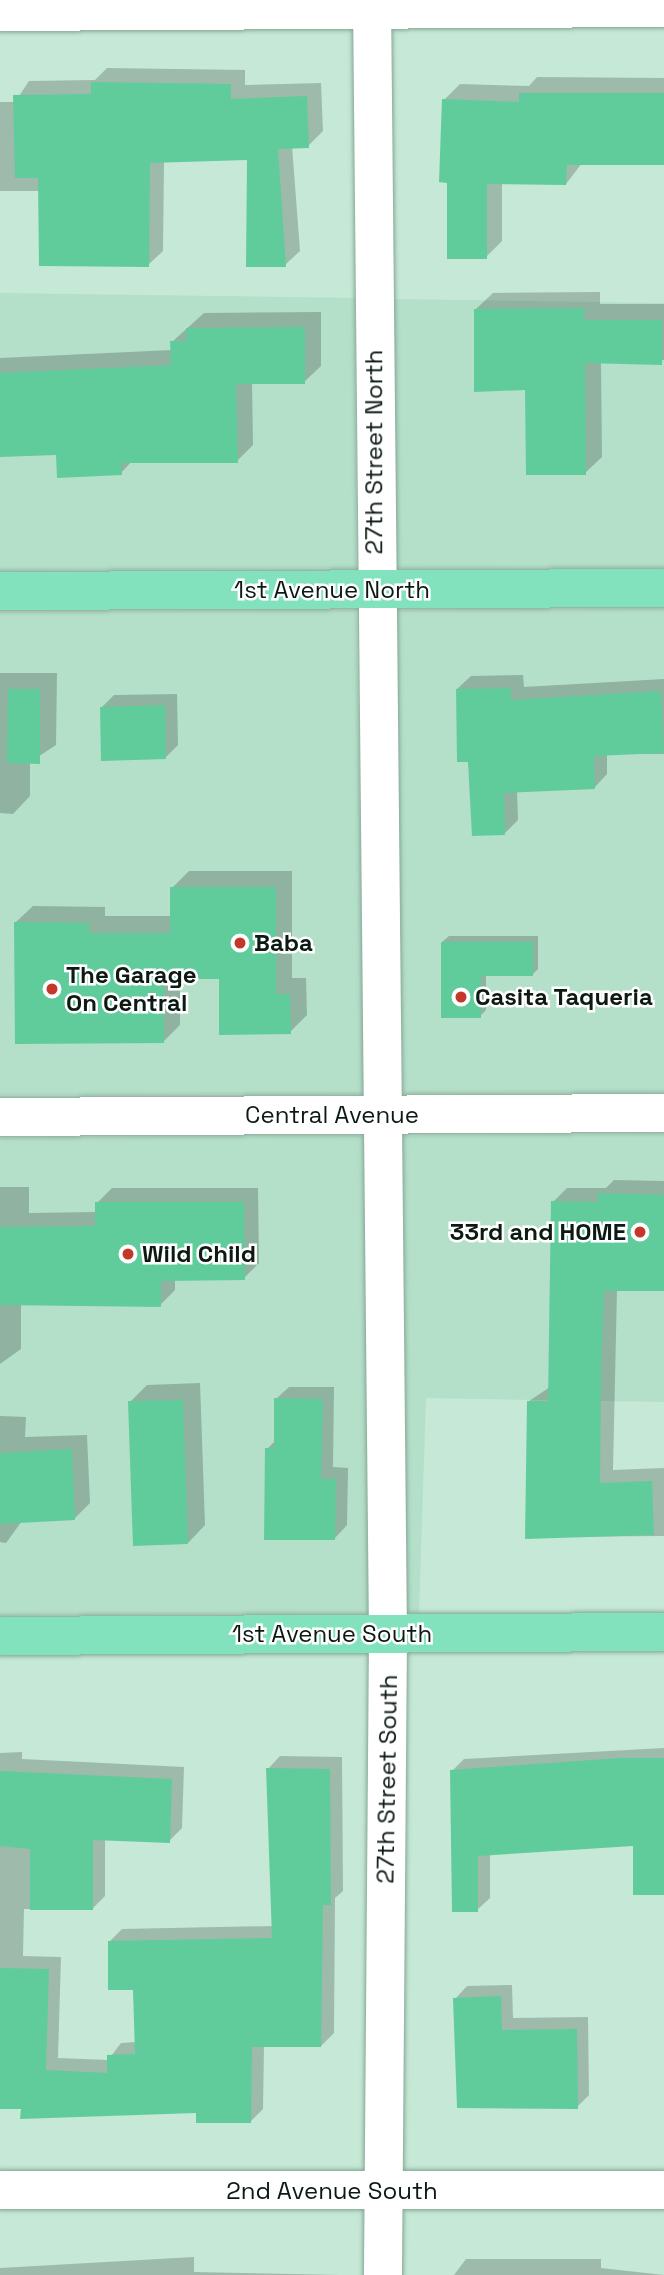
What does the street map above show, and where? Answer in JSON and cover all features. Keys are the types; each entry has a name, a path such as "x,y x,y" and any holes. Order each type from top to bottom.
{"main road":[{"name":"1st Avenue North","path":"0,591 664,588"},
{"name":"1st Avenue South","path":"0,1636 664,1632"}],"street":[{"path":"0,12 372,5 664,8"},
{"name":"27th Street North","path":"372,5 375,589 385,1115"},
{"name":"Central Avenue","path":"0,1117 664,1113"},
{"name":"27th Street South","path":"383,2275 388,1634 385,1115"},
{"name":"2nd Avenue South","path":"0,2190 664,2190"}],"shaded area":[{"path":"0,293 355,298 356,568 0,570"},
{"path":"392,299 664,303 664,567 393,568"},
{"path":"664,609 664,1092 403,1093 394,610"},
{"path":"356,610 365,1094 0,1095 0,612"},
{"path":"664,1134 664,1402 426,1398 419,1613 407,1613 403,1136"},
{"path":"366,1136 370,1613 0,1615 0,1138"}],"building":[{"path":"91,82 231,84 231,99 307,96 309,148 278,149 286,267 246,267 247,160 150,163 149,267 39,266 38,178 15,178 13,95 91,94"},
{"path":"519,93 664,93 664,165 567,165 566,185 487,184 487,259 447,259 447,183 439,182 442,99 519,102"},
{"path":"584,308 584,320 662,320 662,365 585,363 586,475 526,475 525,390 474,392 474,309"},
{"path":"305,327 305,384 236,384 238,463 121,463 122,475 57,478 56,455 0,457 0,373 171,365 170,341 187,341 186,328"},
{"path":"511,688 511,700 661,691 664,753 594,756 595,789 504,793 505,835 472,836 468,762 457,762 456,689"},
{"path":"8,689 40,689 40,764 7,763"},
{"path":"165,705 166,759 101,761 100,707"},
{"path":"170,887 276,887 276,994 290,994 291,1034 219,1035 219,979 164,979 164,1043 15,1044 14,922 89,923 89,933 170,933"},
{"name":"Casita Taqueria","path":"441,942 533,942 533,976 481,976 481,1018 441,1018"},
{"path":"598,1193 664,1195 664,1291 604,1291 601,1366 600,1483 652,1481 654,1535 525,1539 527,1401 548,1401 551,1201 598,1202"},
{"path":"95,1202 244,1202 245,1280 161,1281 161,1307 0,1305 0,1227 95,1226"},
{"path":"274,1398 323,1399 321,1479 336,1479 335,1540 264,1540 265,1448 274,1448"},
{"path":"183,1400 188,1544 133,1546 128,1401"},
{"path":"72,1449 75,1520 0,1524 0,1453"},
{"path":"620,1758 664,1758 664,1895 633,1895 633,1846 478,1856 478,1912 452,1912 450,1770"},
{"path":"266,1768 330,1769 331,1905 323,1905 321,2047 252,2047 251,2123 196,2123 196,2113 20,2119 21,2109 0,2109 0,1968 49,1969 46,2070 107,2073 107,2055 135,2054 133,1990 108,1990 108,1941 272,1938"},
{"path":"0,1771 172,1779 170,1843 93,1840 93,1910 30,1910 30,1849 0,1846"},
{"path":"501,1996 502,2030 577,2029 578,2109 457,2108 453,1998"}],"place":[{"name":"Baba","path":"240,943"},
{"name":"The Garage On Central","path":"52,989"},
{"name":"Casita Taqueria","path":"461,997"},
{"name":"33rd and HOME","path":"640,1232"},
{"name":"Wild Child","path":"128,1254"}]}
